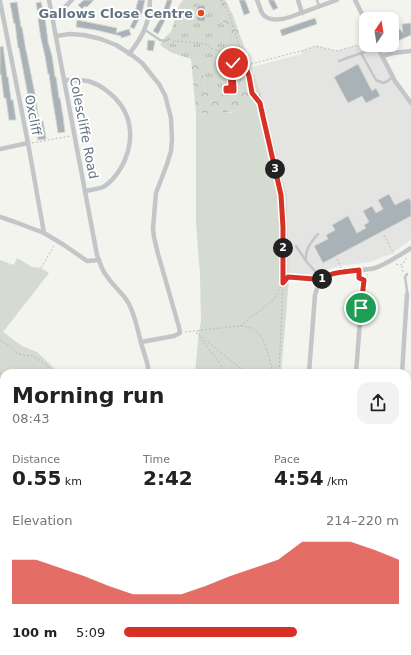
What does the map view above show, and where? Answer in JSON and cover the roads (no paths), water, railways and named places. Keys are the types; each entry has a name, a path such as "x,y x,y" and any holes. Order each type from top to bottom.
{"street":[{"name":"Colescliffe Road","path":"49,0 97,255 106,275 112,284 122,293 129,304 148,369"},
{"path":"52,15 60,11 72,0"},
{"path":"129,54 145,30 150,0"},
{"path":"257,0 262,14 270,19 283,19 337,0"},
{"path":"298,0 302,12"},
{"path":"355,0 361,12"},
{"name":"Oxcliff","path":"0,1 44,233"},
{"path":"56,36 70,34 84,35 101,39 116,45 142,63 159,84 165,95 171,118 171,151 156,193 153,228 158,254 180,327 180,333 174,336 141,342"},
{"path":"380,52 393,77 411,103"},
{"path":"382,56 393,53 411,52"},
{"path":"64,80 90,82 102,88 115,97 129,120 131,138 129,152 122,167 114,178 102,187 85,191"},
{"path":"0,149 28,144"},
{"path":"0,217 44,233 87,261 99,260"},
{"path":"309,369 316,295 318,284 322,279 330,274 376,268 396,258 411,248"},
{"path":"402,369 407,294"},
{"path":"356,369 361,308"}],"lane":[{"path":"317,0 319,6"},
{"path":"145,30 160,40 166,41 169,39"},
{"path":"339,60 361,53 376,80 383,83 393,77"},
{"path":"306,261 305,254 311,242 318,234"},
{"path":"296,246 306,261 322,279"},
{"path":"407,274 405,277 407,294"}],"place":[{"name":"Gallows Close Centre","path":"201,13"}]}
